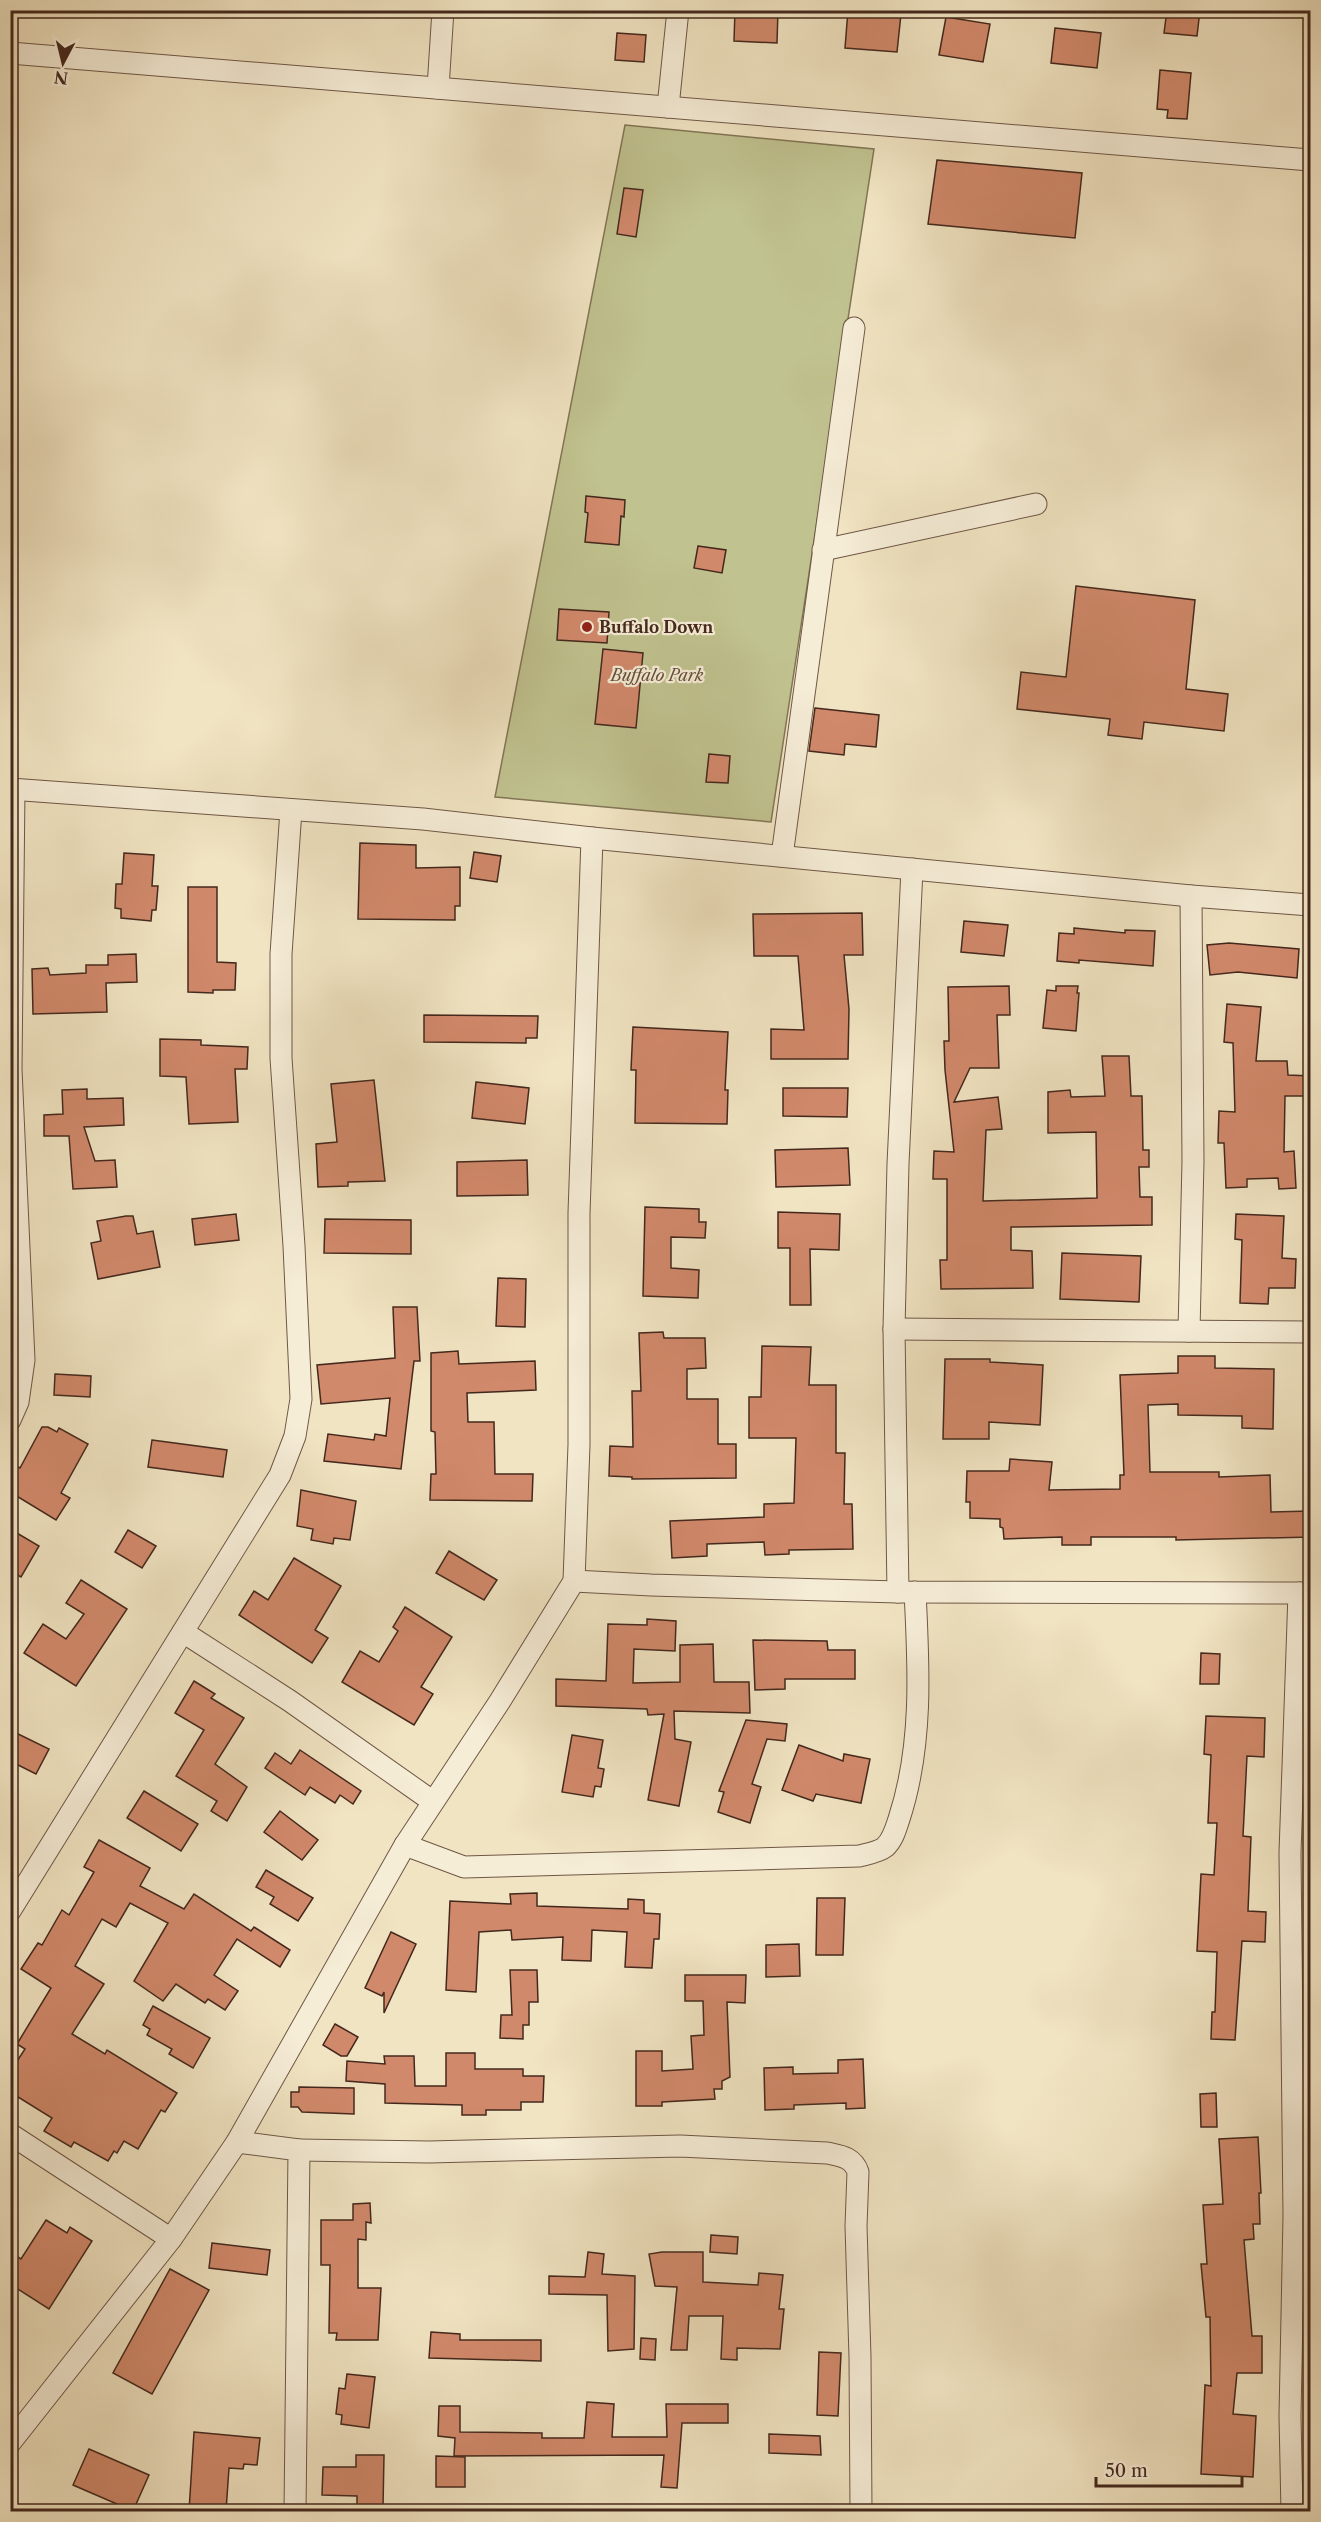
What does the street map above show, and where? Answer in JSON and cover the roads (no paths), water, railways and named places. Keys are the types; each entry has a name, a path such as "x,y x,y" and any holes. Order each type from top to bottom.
{"street":[{"path":"438,88 443,10"},
{"path":"668,107 678,10"},
{"path":"10,53 1311,160"},
{"path":"782,856 854,328"},
{"path":"823,550 1036,504"},
{"path":"10,1420 18,1402 24,1360 11,1069 12,789 423,819 592,838 1191,896 1311,905"},
{"path":"10,1911 280,1475 295,1436 301,1399 294,1246 281,1058 281,954 291,810"},
{"path":"10,2443 171,2239 237,2142 405,1845 500,1701 574,1581 579,1445 579,1213 592,838"},
{"path":"405,1845 465,1868 859,1856 884,1848 893,1836 904,1804 914,1754 919,1704 906,1592 894,1329 899,1141 912,868"},
{"path":"1189,1331 1193,1161 1191,896"},
{"path":"894,1329 1311,1332"},
{"path":"574,1581 906,1592 1305,1593 1290,1853 1294,2216 1290,2416 1292,2511"},
{"path":"183,1632 290,1701 432,1801"},
{"path":"10,2134 171,2239"},
{"path":"237,2142 298,2150 429,2152 680,2146 827,2153 848,2158 855,2163 858,2172 856,2226 861,2511"},
{"path":"295,2511 298,2150"}],"place":[{"name":"Buffalo Down","path":"587,627"}],"park label":[{"name":"Buffalo Park","path":"657,675"}]}
